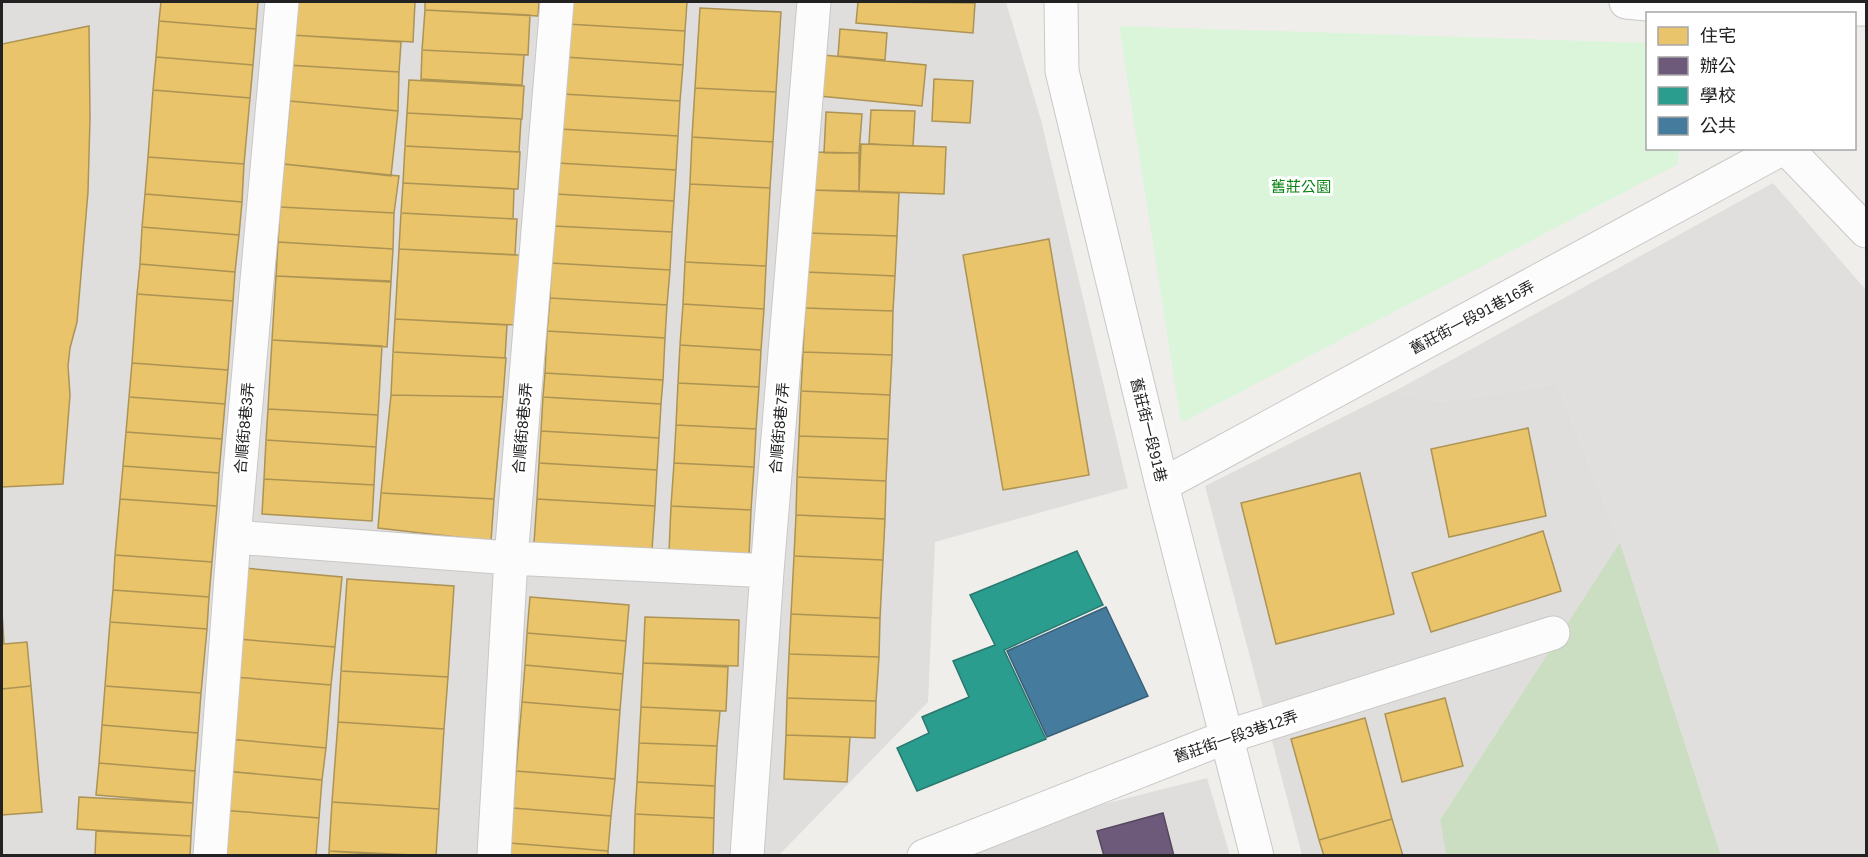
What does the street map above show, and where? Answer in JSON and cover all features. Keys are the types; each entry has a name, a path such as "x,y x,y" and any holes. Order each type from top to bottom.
{"street":[{"name":"合順街8巷3弄","path":"210,855 234,537 282,2"},
{"name":"合順街8巷5弄","path":"494,855 512,558 557,2"},
{"name":"合順街8巷7弄","path":"747,855 767,572 814,2"},
{"name":"舊莊街一段91巷","path":"1061,2 1062,71 1162,485 1257,855"},
{"path":"1626,2 1720,9 1866,9"},
{"name":"舊莊街一段91巷16弄","path":"1162,485 1780,150"},
{"path":"1786,150 1866,231"},
{"path":"234,537 512,558 767,572"},
{"name":"舊莊街一段3巷12弄","path":"924,855 1226,737 1553,633"}],"shaded area":[{"path":"2,2 1006,2 1041,120 1128,488 935,542 928,702 779,855 2,856"},
{"path":"1773,183 1866,290 1866,855 1721,855 1620,542 1558,383 1439,402 1395,391"},
{"path":"1558,383 1620,542 1440,820 1446,855 1302,855 1205,486 1395,391 1439,402"},
{"path":"1207,778 1230,855 956,856 1084,809"}],"green space":[{"name":"舊莊公園","path":"1119,26 1646,43 1646,150 1679,150 1678,164 1181,423"},
{"path":"1620,542 1721,855 1446,855 1440,820"}],"building: 住宅":[{"path":"161,2 258,2 256,29 159,21"},
{"path":"292,2 415,2 413,42 290,35"},
{"path":"425,2 539,2 538,16 425,10"},
{"path":"568,2 687,2 685,31 567,24"},
{"path":"858,2 975,3 973,33 856,23"},
{"path":"700,8 781,12 776,92 695,88"},
{"path":"425,10 530,15 528,55 422,50"},
{"path":"159,21 256,29 253,65 156,57"},
{"path":"567,24 685,31 683,65 565,57"},
{"path":"89,26 88,192 77,322 68,366 70,395 63,484 2,487 2,44"},
{"path":"840,29 887,33 885,60 838,56"},
{"path":"290,35 401,42 399,72 288,65"},
{"path":"422,50 524,55 522,85 421,79"},
{"path":"823,55 926,65 922,106 819,96"},
{"path":"156,57 253,65 250,98 153,90"},
{"path":"565,57 683,65 680,101 563,94"},
{"path":"288,65 399,72 398,111 290,101"},
{"path":"934,79 973,81 970,123 932,121"},
{"path":"409,80 524,86 522,119 407,113"},
{"path":"695,88 776,92 773,142 692,137"},
{"path":"153,90 250,98 244,164 148,157"},
{"path":"563,94 680,101 678,136 560,129"},
{"path":"290,101 398,111 391,176 284,164"},
{"path":"871,110 915,111 913,146 869,144"},
{"path":"826,112 862,114 859,153 824,153"},
{"path":"407,113 521,119 519,152 405,146"},
{"path":"560,129 678,136 676,170 558,163"},
{"path":"692,137 773,142 770,188 690,184"},
{"path":"861,144 946,147 944,194 859,191"},
{"path":"405,146 520,152 518,189 403,183"},
{"path":"811,152 859,153 859,191 810,190"},
{"path":"148,157 244,164 242,202 145,194"},
{"path":"558,163 676,170 674,201 556,194"},
{"path":"284,164 399,176 394,213 280,207"},
{"path":"403,183 514,189 513,219 401,213"},
{"path":"690,184 770,188 766,266 685,262"},
{"path":"810,190 899,193 897,236 808,233"},
{"path":"145,194 242,202 239,235 142,227"},
{"path":"556,194 674,201 672,232 554,226"},
{"path":"280,207 394,213 393,249 278,242"},
{"path":"401,213 517,219 515,255 399,249"},
{"path":"554,226 672,232 670,270 551,263"},
{"path":"142,227 239,235 235,272 140,264"},
{"path":"808,233 897,236 895,276 807,272"},
{"path":"1049,239 1089,475 1003,490 963,255"},
{"path":"278,242 393,249 391,281 276,276"},
{"path":"399,249 520,255 516,325 395,319"},
{"path":"685,262 766,266 764,309 683,304"},
{"path":"551,263 670,270 667,305 550,298"},
{"path":"140,264 235,272 233,301 137,294"},
{"path":"807,272 895,276 893,311 805,308"},
{"path":"276,276 391,282 387,347 272,340"},
{"path":"137,294 233,301 228,370 132,363"},
{"path":"550,298 667,305 665,338 547,331"},
{"path":"683,304 764,309 761,350 680,345"},
{"path":"805,308 893,311 892,355 803,352"},
{"path":"395,319 507,325 505,358 393,352"},
{"path":"547,331 665,338 663,380 545,373"},
{"path":"272,340 382,346 378,415 268,409"},
{"path":"680,345 761,350 759,387 678,383"},
{"path":"393,352 506,358 503,397 391,395"},
{"path":"803,352 892,355 890,395 801,391"},
{"path":"132,363 228,370 225,404 129,397"},
{"path":"545,373 663,380 661,404 543,397"},
{"path":"678,383 759,387 756,429 676,425"},
{"path":"801,391 890,395 888,439 799,436"},
{"path":"391,395 503,397 494,499 381,493"},
{"path":"129,397 225,404 222,439 126,432"},
{"path":"543,397 661,404 659,438 541,431"},
{"path":"268,409 378,415 376,447 266,440"},
{"path":"676,425 756,429 754,467 674,463"},
{"path":"1528,428 1546,516 1449,537 1431,449"},
{"path":"541,431 659,438 657,470 539,463"},
{"path":"126,432 222,439 219,473 123,466"},
{"path":"799,436 888,439 886,481 797,477"},
{"path":"266,440 376,447 374,485 264,479"},
{"path":"539,463 657,470 655,506 537,499"},
{"path":"674,463 754,467 751,510 671,506"},
{"path":"123,466 219,473 217,506 120,499"},
{"path":"1360,473 1394,614 1276,644 1241,503"},
{"path":"797,477 886,481 885,519 796,515"},
{"path":"264,479 374,485 372,521 262,514"},
{"path":"381,493 494,499 491,541 378,528"},
{"path":"120,499 217,506 212,562 115,555"},
{"path":"537,499 655,506 652,550 534,543"},
{"path":"671,506 751,510 749,557 669,552"},
{"path":"796,515 885,519 883,560 794,556"},
{"path":"1543,531 1561,591 1431,632 1412,573"},
{"path":"115,555 212,562 209,597 113,590"},
{"path":"794,556 883,560 880,618 791,614"},
{"path":"244,568 342,577 335,647 237,639"},
{"path":"347,579 454,586 448,677 341,671"},
{"path":"113,590 209,597 207,629 110,622"},
{"path":"530,597 629,605 626,641 527,633"},
{"path":"2,612 4,644 27,642 31,686 2,689"},
{"path":"791,614 880,618 879,657 789,654"},
{"path":"645,617 739,620 738,666 643,663"},
{"path":"110,622 207,629 201,693 105,686"},
{"path":"527,633 626,641 623,674 525,665"},
{"path":"237,639 335,647 331,685 234,677"},
{"path":"789,654 879,657 876,701 787,698"},
{"path":"643,663 728,667 726,711 641,707"},
{"path":"525,665 623,674 620,710 522,702"},
{"path":"341,671 448,677 444,729 338,722"},
{"path":"234,677 331,685 326,748 228,739"},
{"path":"31,686 42,812 2,815 2,689"},
{"path":"105,686 201,693 198,733 102,725"},
{"path":"787,698 876,701 875,738 786,735"},
{"path":"1445,698 1463,766 1402,782 1385,714"},
{"path":"522,702 620,710 615,779 516,771"},
{"path":"641,707 720,711 717,746 639,743"},
{"path":"1365,718 1392,819 1319,840 1291,739"},
{"path":"338,722 444,729 439,809 332,802"},
{"path":"102,725 198,733 195,771 99,763"},
{"path":"786,735 850,737 847,782 784,779"},
{"path":"228,739 326,748 322,780 225,771"},
{"path":"639,743 717,746 715,786 637,782"},
{"path":"99,763 195,771 193,803 96,795"},
{"path":"225,771 322,780 319,818 221,810"},
{"path":"516,771 615,779 611,816 513,808"},
{"path":"637,782 715,786 714,818 635,814"},
{"path":"79,797 193,803 191,836 77,829"},
{"path":"332,802 439,809 436,856 329,851"},
{"path":"513,808 611,816 608,851 510,843"},
{"path":"221,810 319,818 316,856 217,856"},
{"path":"635,814 714,818 713,856 634,856"},
{"path":"1392,819 1403,856 1324,856 1319,840"},
{"path":"96,831 191,836 190,856 95,856"},
{"path":"510,843 608,851 608,856 509,856"},
{"path":"329,851 401,856 329,856"}],"building: 辦公":[{"path":"1163,813 1174,856 1104,856 1097,831"}],"building: 學校":[{"path":"1077,551 1103,605 1004,650 1046,739 917,791 897,748 929,733 922,717 969,697 953,661 995,645 970,595"}],"building: 公共":[{"path":"1106,607 1148,696 1047,737 1007,651"}]}
